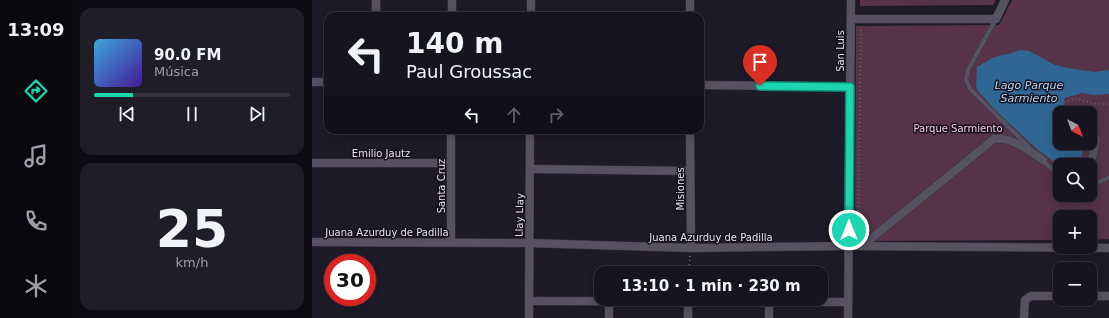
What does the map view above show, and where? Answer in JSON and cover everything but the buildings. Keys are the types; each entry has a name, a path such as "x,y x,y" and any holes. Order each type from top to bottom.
{"street":[{"path":"376,0 376,12"},
{"path":"452,0 452,12"},
{"path":"531,0 531,12"},
{"path":"690,0 690,12"},
{"name":"San Luis","path":"848,318 851,0"},
{"path":"850,19 996,19 1005,0"},
{"path":"312,82 324,82"},
{"path":"704,85 850,87"},
{"name":"Santa Cruz","path":"451,134 451,242"},
{"name":"Llay Llay","path":"529,318 530,134"},
{"name":"Misiones","path":"690,134 691,248"},
{"path":"866,244 994,139 1002,138 1015,142 1043,160"},
{"name":"Emilio Jautz","path":"312,163 451,163"},
{"path":"530,169 690,172"},
{"name":"Juana Azurduy de Padilla","path":"312,242 529,243 691,248 849,246 866,244 1109,248"},
{"path":"1024,318 1025,300 1031,296 1053,296"},
{"path":"1097,296 1109,296"},
{"path":"529,301 594,301"},
{"path":"828,302 848,302"},
{"path":"609,306 609,318"},
{"path":"688,306 688,318"},
{"path":"768,318 769,306"}],"lane":[{"path":"996,19 968,70 966,78 970,89 1053,169"},
{"path":"1097,182 1109,178"}],"path":[{"path":"861,26 858,241 866,244"},
{"path":"1053,102 1061,104 1074,98 1096,104 1109,104"},
{"path":"690,266 691,248"}],"green space":[{"path":"860,0 996,0 993,5 860,6"},
{"name":"Parque Sarmiento","path":"1012,0 1109,0 1109,239 1097,240 1097,210 1053,210 1053,240 855,241 856,26 999,25"}],"water":[{"name":"Lago Parque Sarmiento","path":"1020,50 1029,51 1055,65 1067,68 1095,72 1109,70 1109,94 1094,95 1082,93 1064,98 1064,106 1053,106 1053,150 1083,150 1080,158 1053,158 1053,161 1037,149 996,111 978,91 976,86 977,67 994,57"}],"route":[{"path":"760,86 850,87 849,230"}]}
